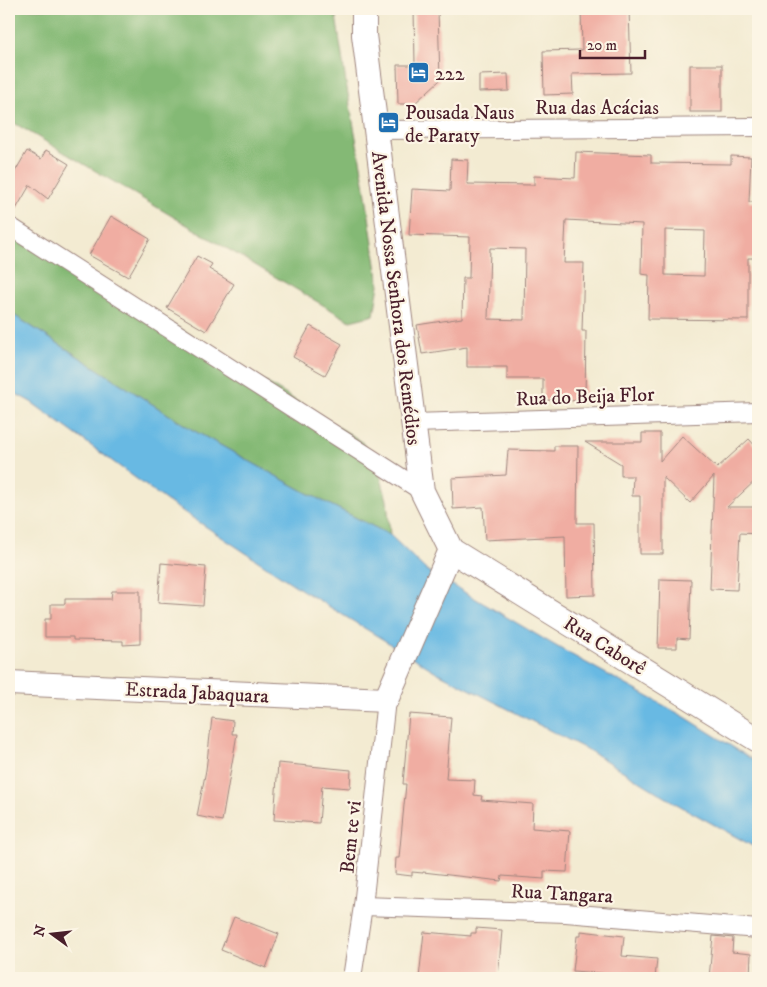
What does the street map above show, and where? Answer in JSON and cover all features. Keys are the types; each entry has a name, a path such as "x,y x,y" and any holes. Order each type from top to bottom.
{"street":[{"name":"Avenida Nossa Senhora dos Remédios","path":"364,9 364,35 375,130 422,491 452,550"},
{"name":"Rua das Acácias","path":"375,130 758,127"},
{"path":"9,226 422,491"},
{"name":"Rua do Beija Flor","path":"414,423 758,412"},
{"path":"386,700 452,550"},
{"name":"Rua Caborê","path":"452,550 758,740"},
{"name":"Estrada Jabaquara","path":"9,683 386,700"},
{"name":"Bem te vi","path":"352,978 363,906 386,700"},
{"name":"Rua Tangara","path":"363,906 566,913 758,929"}],"green space":[{"path":"9,9 335,9 379,285 374,315 350,321 9,120"},
{"path":"9,223 361,441 377,464 387,500 390,535 307,493 191,429 9,312"}],"water":[{"path":"9,312 191,429 307,493 390,535 425,569 561,649 685,717 758,763 758,849 675,803 590,751 438,673 302,590 167,501 31,402 9,390"}],"building":[{"path":"414,9 438,9 440,80 414,104 398,104 397,65 415,65"},
{"path":"581,9 629,9 631,73 572,74 573,94 544,95 543,51 582,50"},
{"path":"690,65 722,65 722,112 690,112"},
{"path":"508,74 509,91 479,92 479,75"},
{"path":"46,150 69,164 48,199 30,185 12,216 9,215 9,182 27,151 41,159"},
{"path":"576,152 651,155 651,163 731,164 731,156 751,157 749,202 758,202 758,258 748,258 748,320 648,319 649,275 641,274 642,224 566,220 564,263 584,263 582,331 586,331 585,401 543,400 543,379 507,379 507,367 467,367 467,347 422,354 417,325 462,318 463,278 469,278 470,237 409,235 412,189 450,191 451,159 468,160 467,184 534,185 534,176 575,178","holes":["665,230 705,231 704,276 665,275","490,248 525,249 524,320 488,319"]},
{"path":"111,216 150,239 128,277 89,255"},
{"path":"197,256 212,264 209,269 234,284 206,331 167,308"},
{"path":"310,326 342,344 325,375 293,357"},
{"path":"642,433 660,433 660,461 682,436 717,468 749,439 758,449 758,478 727,507 758,507 758,534 740,533 737,590 710,589 714,476 690,503 663,477 663,554 640,554 640,496 632,496 633,476 621,476 621,464 585,442 642,442"},
{"path":"554,446 578,446 577,523 594,523 595,595 566,596 565,536 485,540 483,507 453,509 452,478 506,475 508,450 554,451"},
{"path":"161,563 206,567 203,606 158,603"},
{"path":"660,579 691,580 689,639 677,638 677,648 658,648"},
{"path":"112,591 140,591 140,644 123,645 123,641 73,640 73,637 45,637 45,619 51,619 51,604 65,604 65,599 111,599"},
{"path":"409,714 451,717 446,779 475,780 474,795 482,796 481,800 533,804 532,828 570,831 567,872 544,871 544,879 502,876 501,881 423,872 412,872 412,876 395,874 396,858 399,858 406,784 403,784"},
{"path":"212,718 233,721 232,734 237,734 222,821 197,816 206,770"},
{"path":"278,763 351,770 350,788 322,786 319,823 274,820"},
{"path":"234,917 279,934 266,968 221,950"},
{"path":"476,928 502,930 498,978 419,978 424,932 471,936 471,933 476,933"},
{"path":"581,931 624,936 622,956 657,959 655,978 610,978 611,974 573,971 577,936 581,936"},
{"path":"713,936 733,938 732,952 751,954 750,977 709,978"}],"place":[{"name":"222","path":"419,73"},
{"name":"Pousada Naus de Paraty","path":"389,123"}]}
